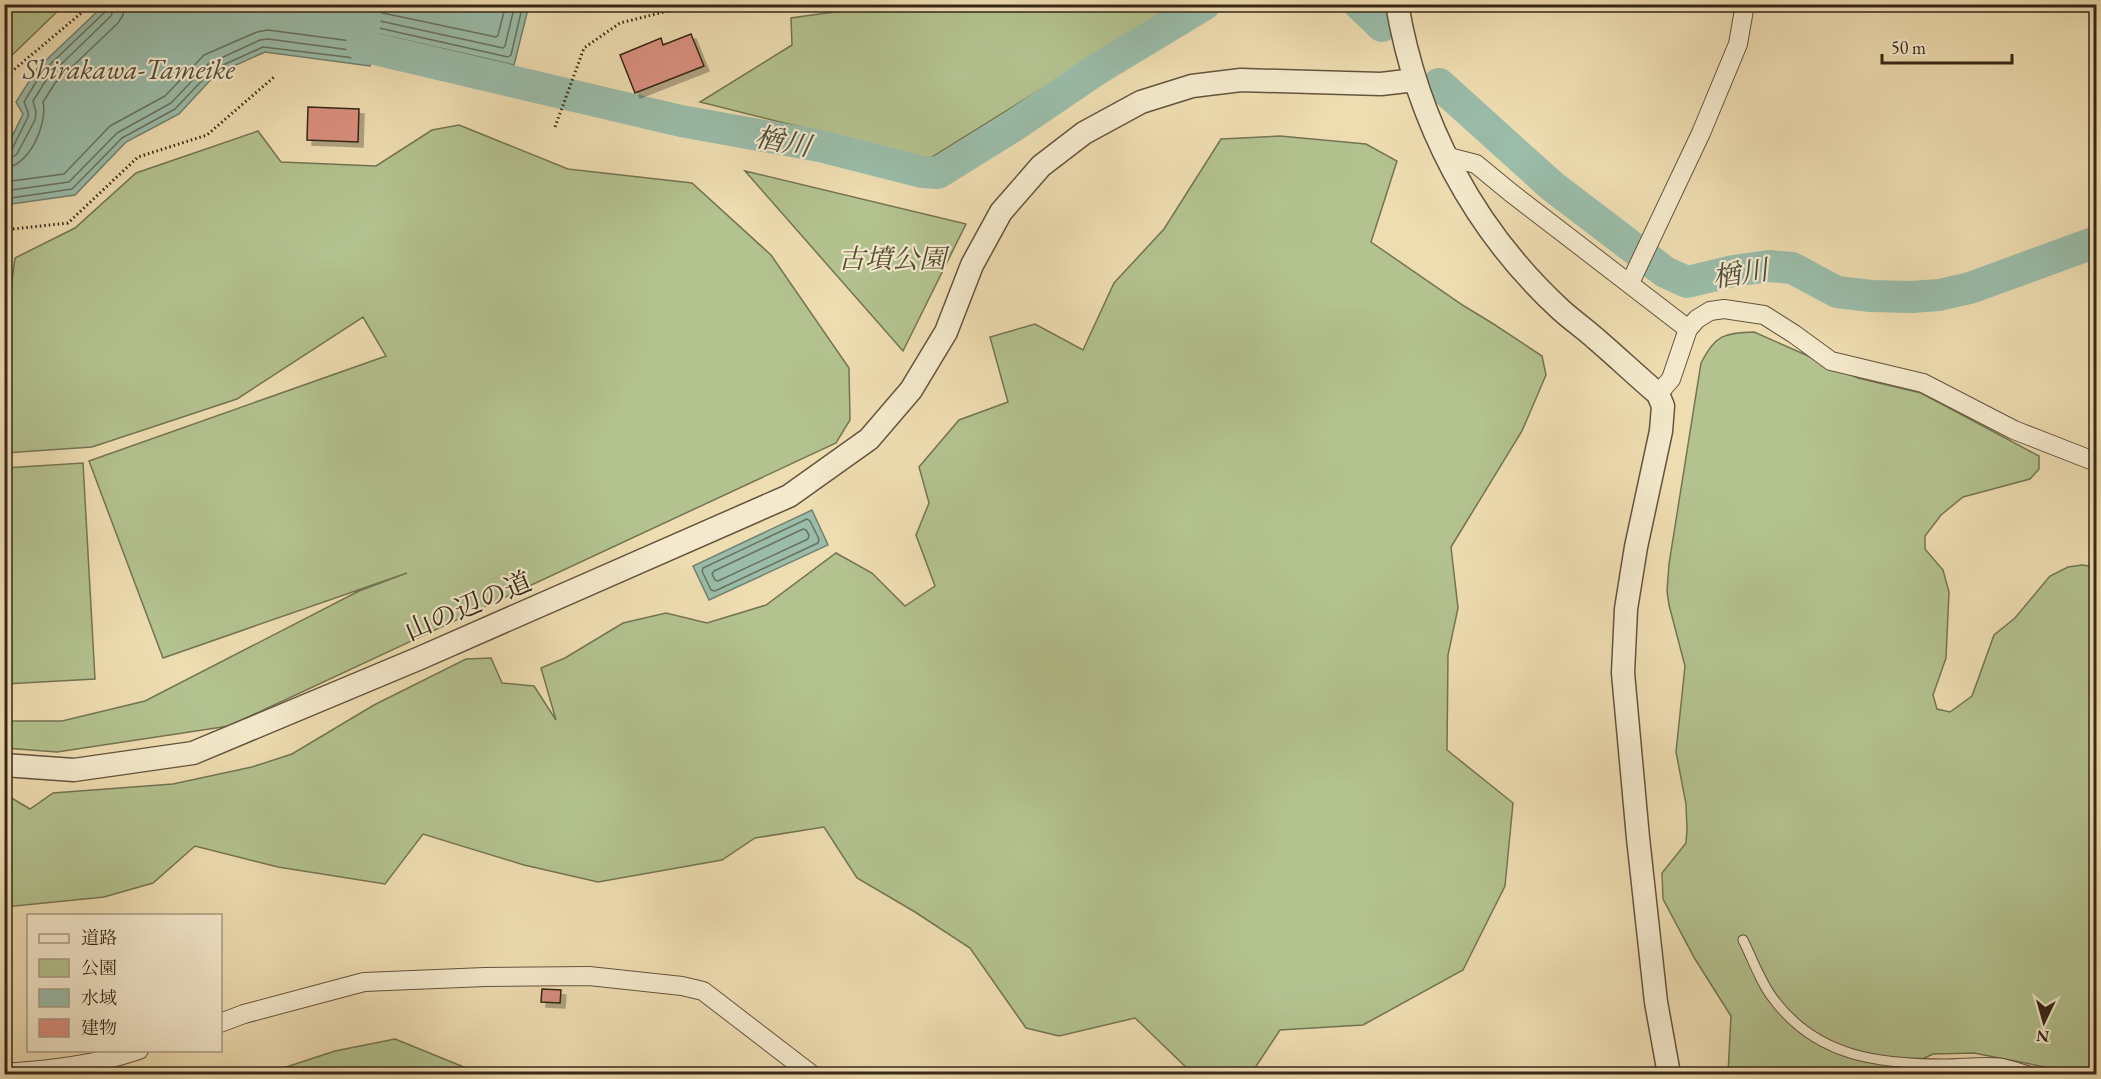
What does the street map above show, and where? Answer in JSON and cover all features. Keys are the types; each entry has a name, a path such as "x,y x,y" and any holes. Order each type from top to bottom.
{"street":[{"path":"1397,4 1415,80 1434,132 1479,215 1529,278 1561,311 1658,394 1663,406 1661,431 1636,546 1626,609 1623,673 1655,990 1669,1074"},
{"path":"1630,283 1701,133 1738,44 1745,4"},
{"name":"山の辺の道","path":"4,765 74,770 193,753 430,653 789,496 869,439 911,390 946,332 972,265 1001,212 1041,166 1084,133 1141,102 1192,86 1241,80 1381,84 1415,80"},
{"path":"1445,156 1476,164 1688,329"},
{"path":"1658,394 1671,379 1688,329 1697,319 1710,311 1724,309 1764,315 1831,362 1923,383 2014,430 2097,462"},
{"path":"222,1022 244,1014 364,982 589,976 682,986 703,991 812,1074"},
{"path":"4,1073 56,1070 106,1061 132,1052"}],"lane":[{"path":"1743,940 1774,1000 1796,1024 1812,1037 1847,1053 1868,1059 1913,1064 2000,1064 2039,1074"}],"path":[{"path":"4,78 92,4"},
{"path":"555,127 584,48 620,23 688,5 734,4"},
{"path":"4,230 68,223 138,157 207,135 274,77"}],"green space":[{"path":"5,4 64,4 64,5 5,62"},
{"path":"867,5 1177,5 929,159 700,102 792,45 791,18 863,8"},
{"path":"459,125 568,169 692,183 771,255 849,368 850,420 836,443 229,726 57,752 5,748 5,721 62,721 145,701 359,591 407,573 163,658 89,461 386,356 363,317 237,399 92,447 5,453 5,310 8,310 15,258 75,228 136,173 258,131 281,162 376,166 432,130"},
{"path":"1280,136 1366,144 1397,161 1371,242 1542,356 1546,375 1522,431 1451,547 1458,608 1448,655 1447,750 1513,803 1505,886 1463,970 1363,1025 1280,1030 1251,1074 1207,1074 1190,1071 1135,1018 1059,1036 1026,1028 970,948 857,878 824,827 755,838 722,860 598,882 524,865 423,834 385,884 278,867 195,846 153,883 104,897 5,907 5,794 30,809 53,793 173,784 252,767 292,754 374,705 466,659 491,658 502,683 534,686 556,720 541,668 565,658 623,623 666,613 707,623 766,605 836,553 872,573 905,606 935,586 916,535 929,503 919,467 959,420 1008,402 990,337 1035,324 1083,350 1114,283 1164,229 1221,139"},
{"name":"古墳公園","path":"745,171 966,224 903,351"},
{"path":"1754,332 1858,378 1921,393 2039,456 2039,469 2030,479 1963,497 1941,515 1925,536 1925,549 1943,570 1949,592 1946,658 1933,695 1937,709 1950,712 1972,696 1994,635 2015,618 2050,576 2068,567 2082,565 2096,567 2096,1074 2069,1074 1974,1053 1933,1054 1890,1074 1728,1074 1731,1016 1695,959 1663,899 1662,873 1686,843 1687,830 1686,804 1676,752 1685,666 1667,591 1669,564 1701,363 1711,346 1722,337 1735,333"},
{"path":"83,463 95,679 5,684 5,468"},
{"path":"395,1039 481,1074 265,1074 335,1051"}],"water":[{"name":"Shirakawa-Tameike","path":"104,5 529,5 514,65 378,34 370,66 265,52 216,74 179,114 126,142 75,195 5,205 5,151 23,114 16,102 37,69"},
{"path":"812,510 828,545 709,600 693,566"}],"building":[{"path":"691,34 704,66 635,93 620,55 661,38 663,45"},
{"path":"308,107 359,109 358,142 307,140"},
{"path":"542,989 561,990 560,1003 541,1002"}],"waterway":[{"name":"楢川","path":"366,4 362,46 681,121 820,146 922,172 938,173 1012,127 1099,68 1205,4"},
{"name":"楢川","path":"1359,4 1382,26"},
{"name":"楢川","path":"1439,84 1552,186 1665,272 1687,282 1733,271 1769,266 1792,268 1837,292 1871,296 1939,295 1970,288 2096,242"}]}
